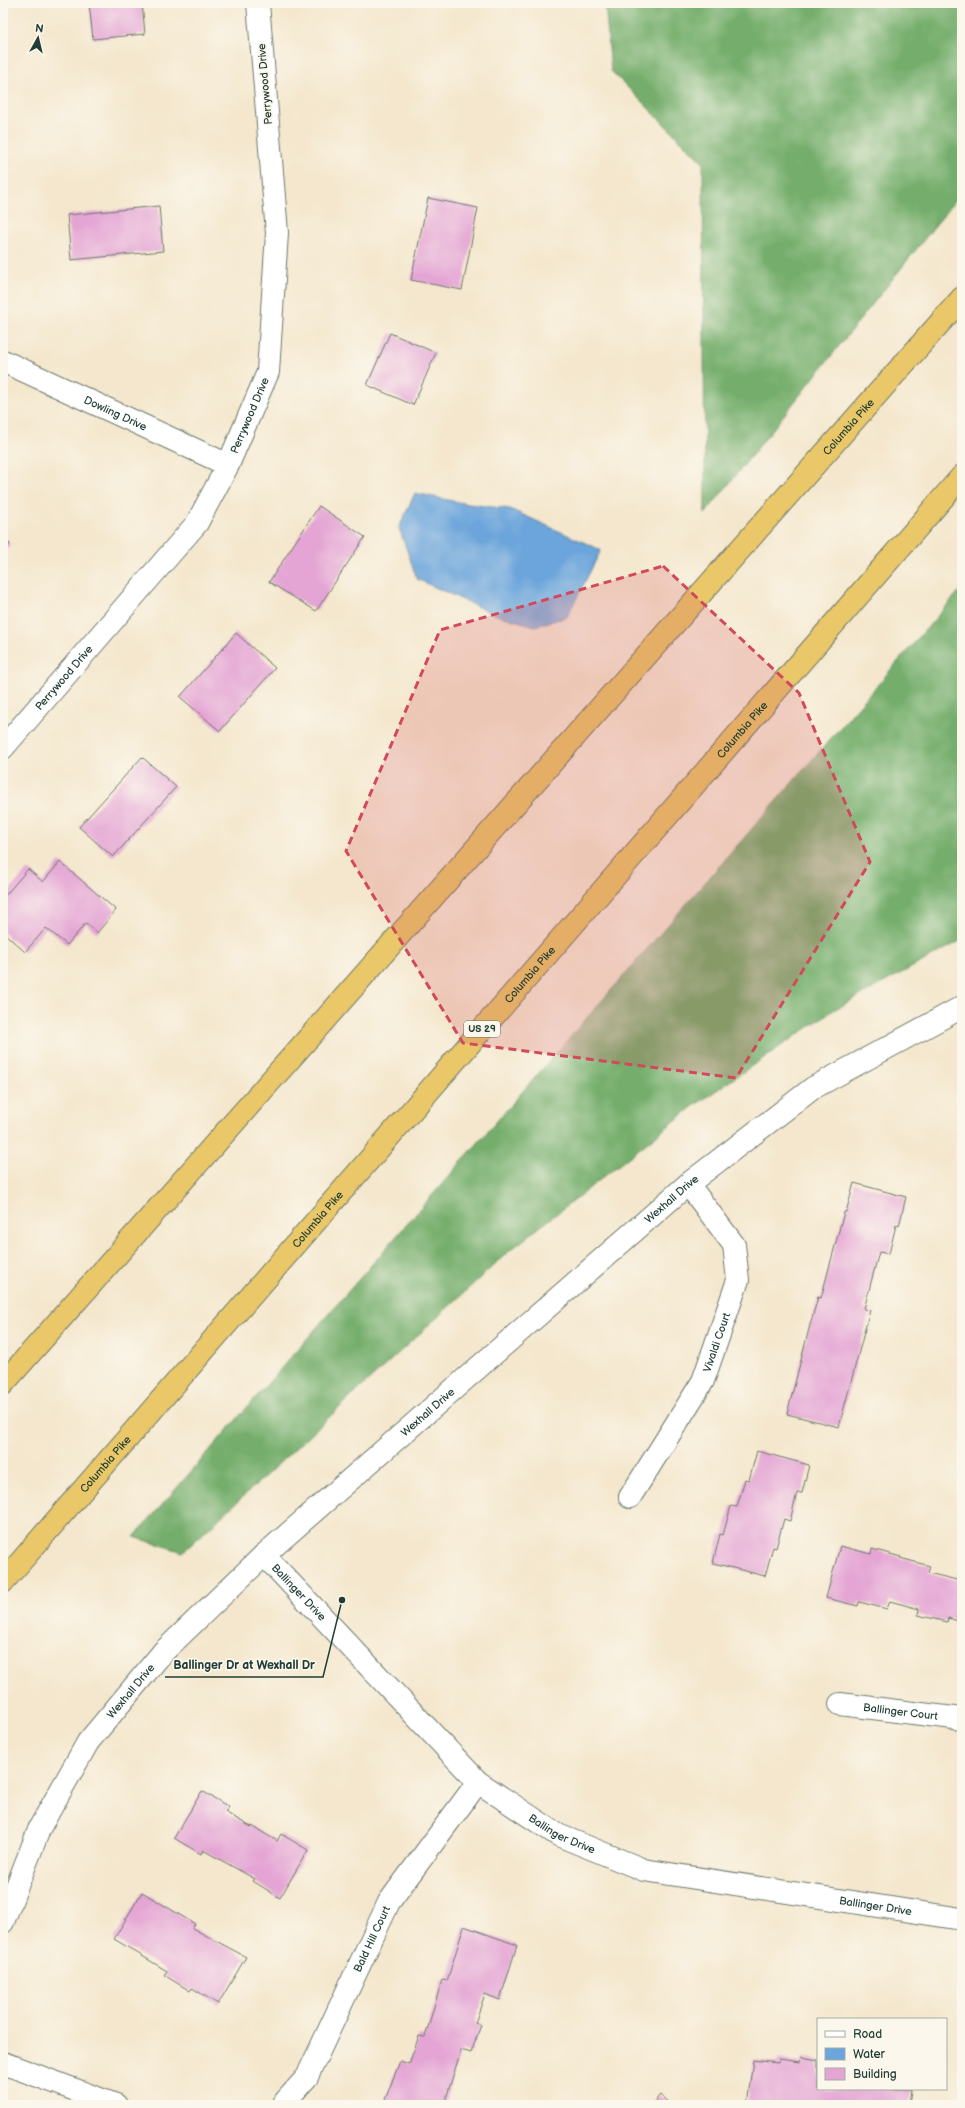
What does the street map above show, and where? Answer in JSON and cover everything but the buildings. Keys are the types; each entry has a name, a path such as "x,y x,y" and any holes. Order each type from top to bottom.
{"highway":[{"name":"Columbia Pike","path":"3,1384 962,298"},
{"name":"Columbia Pike","path":"3,1582 962,476"}],"street":[{"name":"Perrywood Drive","path":"3,748 197,523 228,465 268,372 277,233 258,3"},
{"name":"Dowling Drive","path":"3,361 228,465"},
{"name":"Wexhall Drive","path":"3,1922 40,1827 88,1742 163,1652 264,1555 688,1184 813,1088 962,1007"},
{"name":"Vivaldi Court","path":"630,1496 703,1381 738,1280 734,1245 688,1184"},
{"name":"Ballinger Drive","path":"264,1555 478,1782 558,1835 644,1870 962,1919"},
{"name":"Ballinger Court","path":"840,1704 962,1719"},
{"name":"Bald Hill Court","path":"282,2105 307,2077 389,1902 478,1782"},
{"path":"3,2063 116,2105"}],"highlighted area":[{"path":"663,566 799,693 870,862 736,1078 463,1043 346,851 440,630"}],"green space":[{"path":"605,3 962,3 962,192 705,514 703,163 611,71"},
{"path":"962,588 962,940 832,1011 695,1105 508,1252 183,1552 134,1537"}],"water":[{"path":"415,493 468,504 510,509 601,550 567,617 535,626 496,615 417,579 399,528"}],"place":[{"name":"Ballinger Dr at Wexhall Dr","path":"342,1600"}]}
